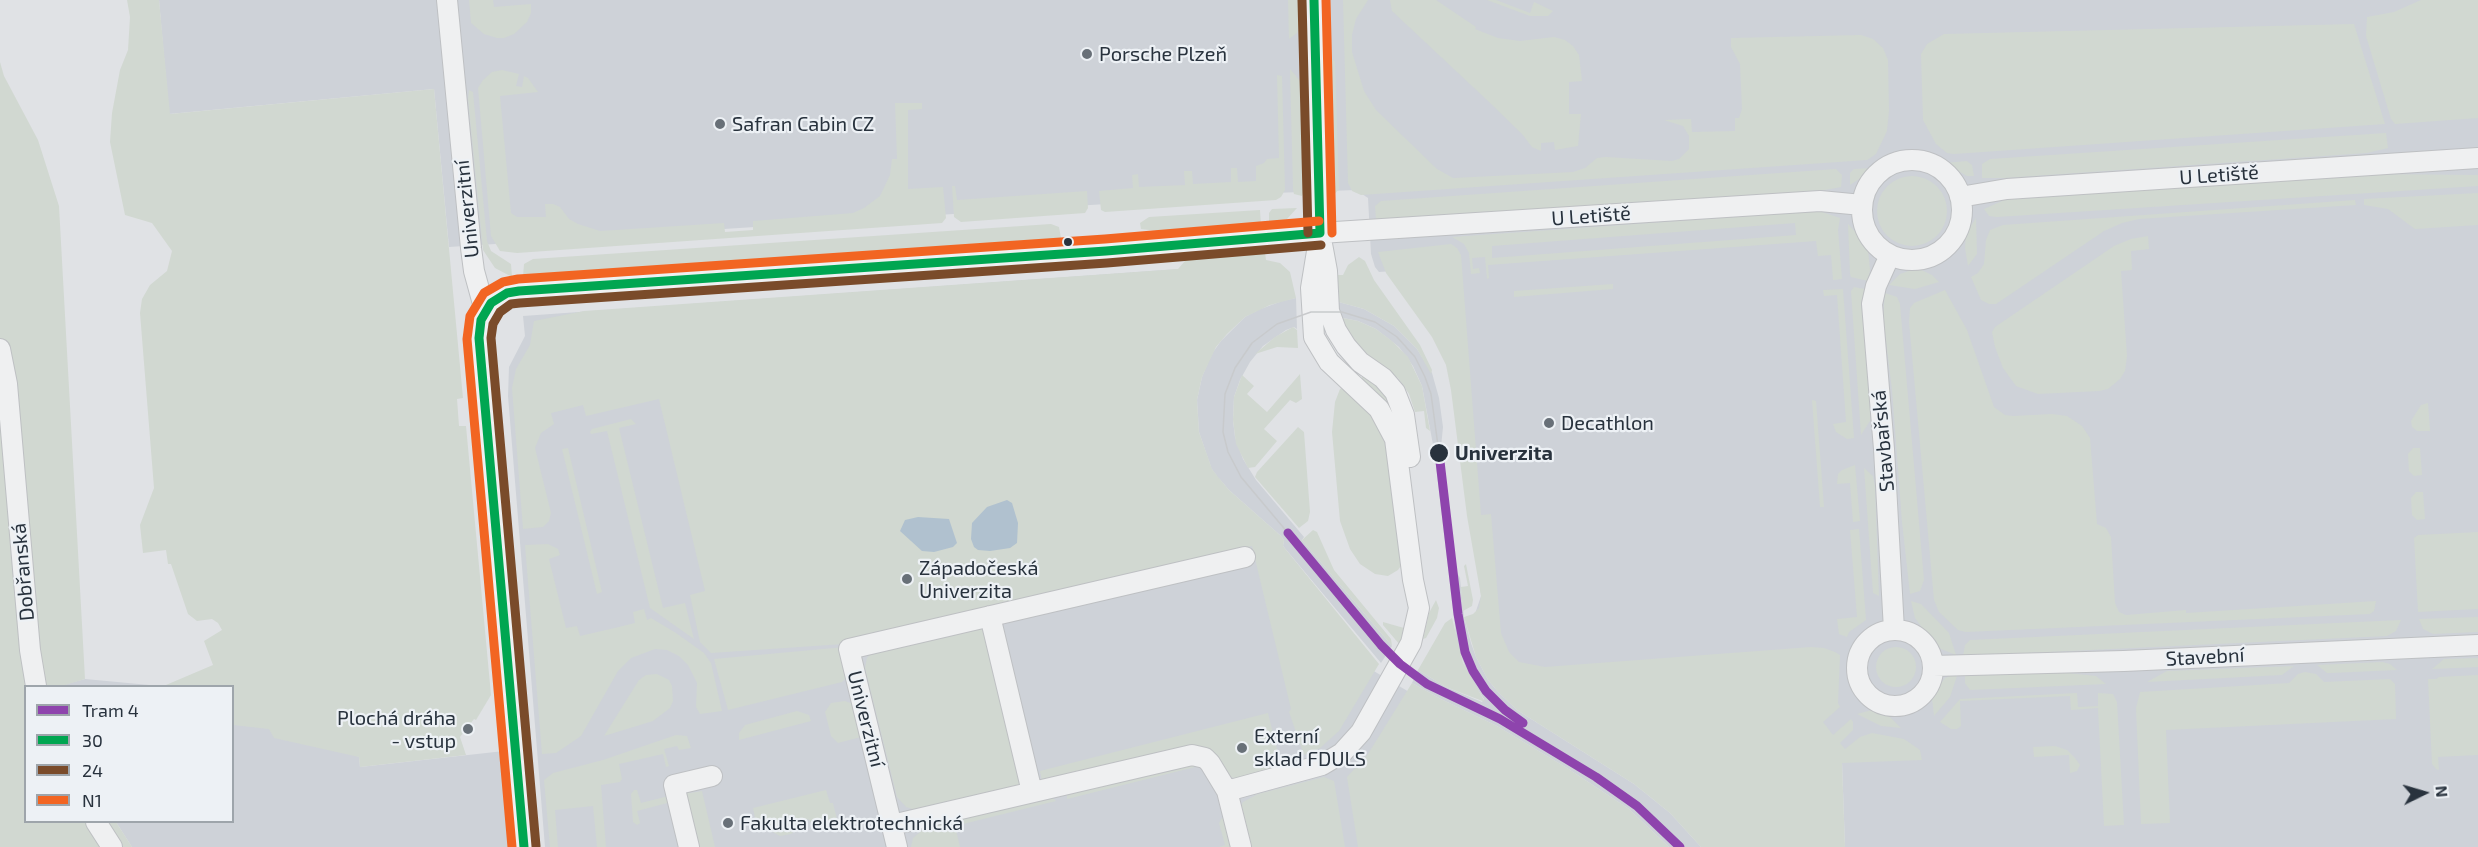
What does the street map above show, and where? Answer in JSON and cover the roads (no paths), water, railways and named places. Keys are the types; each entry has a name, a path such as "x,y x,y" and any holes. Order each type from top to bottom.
{"street":[{"name":"Univerzitní","path":"447,0 472,259 485,311 481,320 479,338 524,847"},
{"path":"1227,791 1322,765 1337,757 1352,743 1361,732 1407,652 1415,631 1419,608 1413,580 1395,439 1379,409 1329,362 1314,337 1311,288 1320,233 1314,0"},
{"name":"U Letiště","path":"1960,197 2007,189 2478,158"},
{"path":"1910,160 1921,161 1941,170 1950,177 1960,197 1962,211 1960,225 1944,249 1932,257 1903,260 1890,255 1881,250 1868,235 1864,225 1862,205 1870,183 1878,174 1893,165 1910,160"},
{"name":"U Letiště","path":"485,311 499,297 519,291 1106,252 1320,233 1820,201 1862,205"},
{"name":"Stavbařská","path":"1890,255 1876,286 1872,304 1884,449 1894,630"},
{"name":"Dobřanská","path":"0,350 7,384 30,650 36,685"},
{"name":"Univerzitní","path":"897,847 849,649 1245,557"},
{"path":"990,616 1032,792"},
{"path":"1894,630 1911,633 1924,643 1933,666 1928,687 1912,702 1892,705 1872,697 1860,680 1858,667 1860,653 1874,637 1894,630"},
{"name":"Stavební","path":"1933,666 2124,661 2478,645"},
{"path":"892,825 1192,755 1205,758 1210,763 1227,791 1241,847"},
{"path":"689,847 674,785 712,776"},
{"path":"97,823 112,847"}],"water":[{"path":"1007,500 1012,503 1018,523 1017,543 1010,548 978,550 971,539 972,523 987,507"},
{"path":"918,517 949,519 957,543 953,547 934,552 922,551 900,531 905,520"}],"tram line":[{"path":"1288,533 1241,477 1228,452 1223,432 1225,394 1235,368 1252,343 1277,324 1311,312 1342,312 1375,322 1397,337 1415,357 1425,377 1431,394 1439,453"},
{"name":"4","path":"1439,453 1458,614 1465,652 1473,671 1486,691 1505,710 1523,723"},
{"name":"4","path":"1288,533 1381,645 1400,664 1427,684 1500,719 1596,777 1637,806 1680,847"}],"place":[{"name":"Porsche Plzeň","path":"1087,54"},
{"name":"Safran Cabin CZ","path":"720,124"},
{"name":"Decathlon","path":"1549,423"},
{"name":"Univerzita","path":"1439,453"},
{"name":"Západočeská Univerzita","path":"907,579"},
{"name":"Plochá dráha - vstup","path":"468,729"},
{"name":"Externí sklad FDULS","path":"1242,748"},
{"name":"Fakulta elektrotechnická","path":"728,823"}]}
